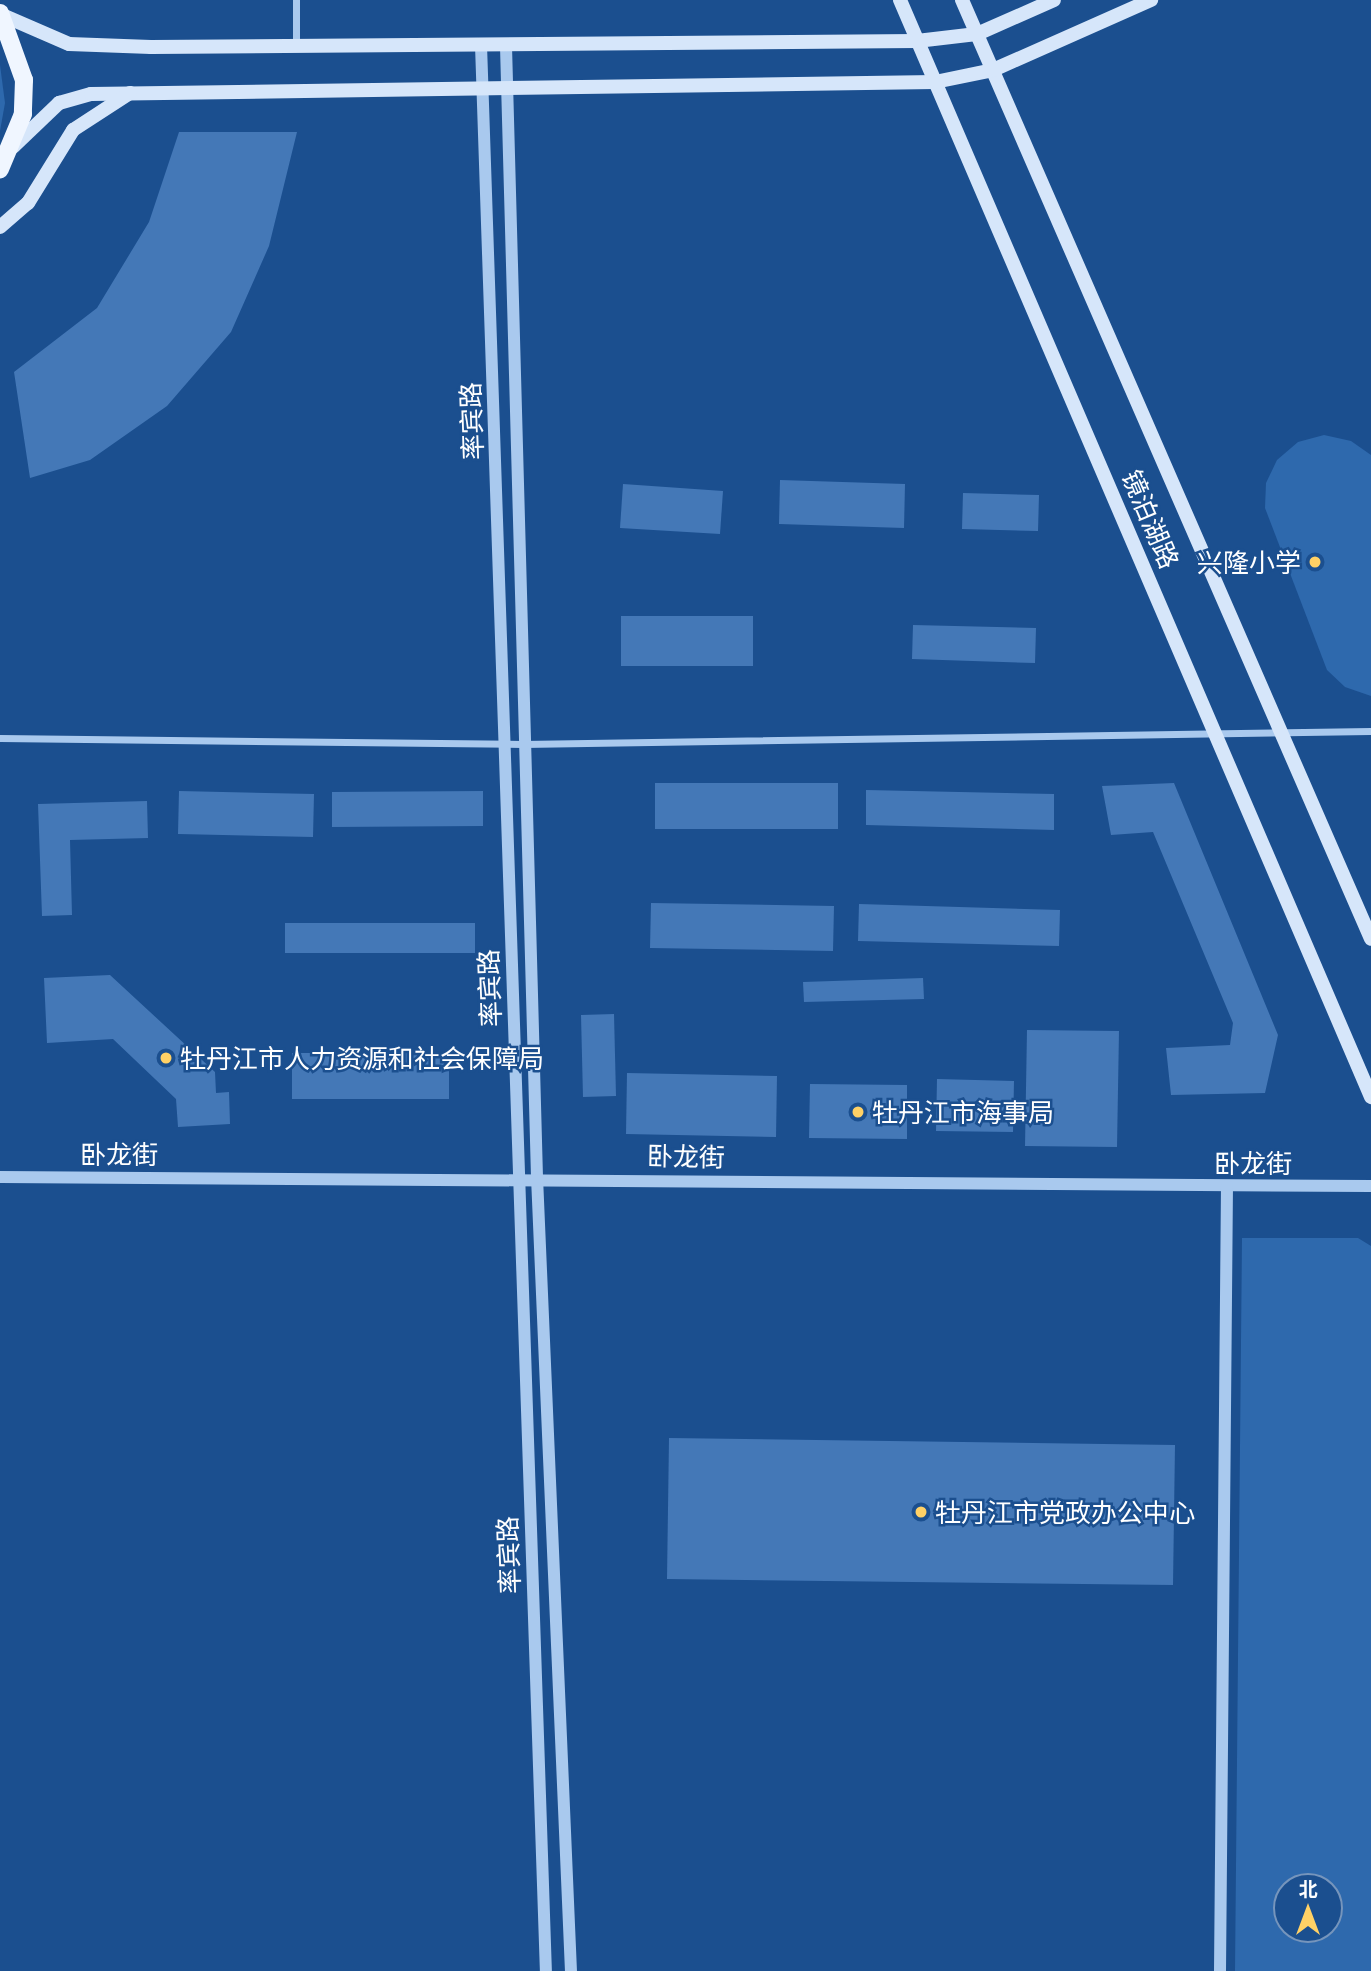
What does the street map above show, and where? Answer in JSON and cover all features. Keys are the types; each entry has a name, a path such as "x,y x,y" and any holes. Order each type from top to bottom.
{"main road":[{"name":"镜泊湖路","path":"900,0 1216,729 1371,1097"},
{"name":"镜泊湖路","path":"962,0 1371,939"},
{"path":"1,14 69,44 506,46 917,41 977,34 1054,0"},
{"path":"0,169 13,147 59,103 132,92 935,82 993,70 1152,0"},
{"path":"1,14 24,80 13,147"},
{"path":"0,227 28,203 72,130 132,92"}],"street":[{"path":"296,0 296,46"},
{"name":"率宾路","path":"481,45 517,1177 546,1971"},
{"name":"率宾路","path":"506,46 523,744 537,1177 570,1971"},
{"path":"0,738 523,744 1216,729 1371,731"},
{"name":"卧龙街","path":"0,1177 537,1177 1371,1186"},
{"path":"1220,1971 1227,1186"}],"shaded area":[{"path":"0,65 5,103 0,131"},
{"path":"1324,435 1351,441 1371,455 1371,696 1345,687 1327,670 1265,508 1266,483 1277,460 1298,442"},
{"path":"1242,1238 1358,1238 1371,1246 1371,1971 1235,1971"}],"building":[{"path":"179,132 297,132 269,246 231,332 167,406 90,460 30,478 14,372 97,308 149,222"},
{"path":"780,480 905,484 904,528 779,524"},
{"path":"623,484 723,491 720,534 620,528"},
{"path":"963,493 1039,495 1038,531 962,529"},
{"path":"621,616 753,616 753,666 621,666"},
{"path":"913,625 1036,628 1035,663 912,659"},
{"path":"655,783 838,783 838,829 655,829"},
{"path":"1174,783 1278,1035 1265,1093 1171,1095 1166,1048 1230,1045 1233,1023 1153,832 1111,835 1102,786"},
{"path":"866,790 1054,794 1054,830 866,825"},
{"path":"179,791 314,794 313,837 178,834"},
{"path":"483,791 483,826 332,827 332,792"},
{"path":"147,801 148,838 70,840 72,915 42,916 38,804"},
{"path":"651,903 834,906 833,951 650,948"},
{"path":"859,904 1060,910 1059,946 858,941"},
{"path":"285,923 475,923 475,953 285,953"},
{"name":"牡丹江市人力资源和社会保障局","path":"110,975 215,1072 216,1093 229,1092 230,1124 178,1127 176,1099 113,1039 47,1043 44,978"},
{"path":"923,978 924,999 804,1002 803,982"},
{"path":"614,1014 616,1096 583,1097 581,1015"},
{"path":"1027,1030 1119,1031 1117,1147 1025,1146"},
{"path":"292,1053 449,1053 449,1099 292,1099"},
{"path":"627,1073 777,1076 776,1137 626,1134"},
{"path":"937,1079 1014,1081 1013,1132 936,1131"},
{"name":"牡丹江市海事局","path":"810,1084 907,1085 907,1139 809,1138"},
{"name":"牡丹江市党政办公中心","path":"669,1438 1175,1445 1173,1585 667,1579"}],"place":[{"name":"兴隆小学","path":"1315,562"},
{"name":"牡丹江市人力资源和社会保障局","path":"166,1058"},
{"name":"牡丹江市海事局","path":"858,1112"},
{"name":"牡丹江市党政办公中心","path":"921,1512"}]}
